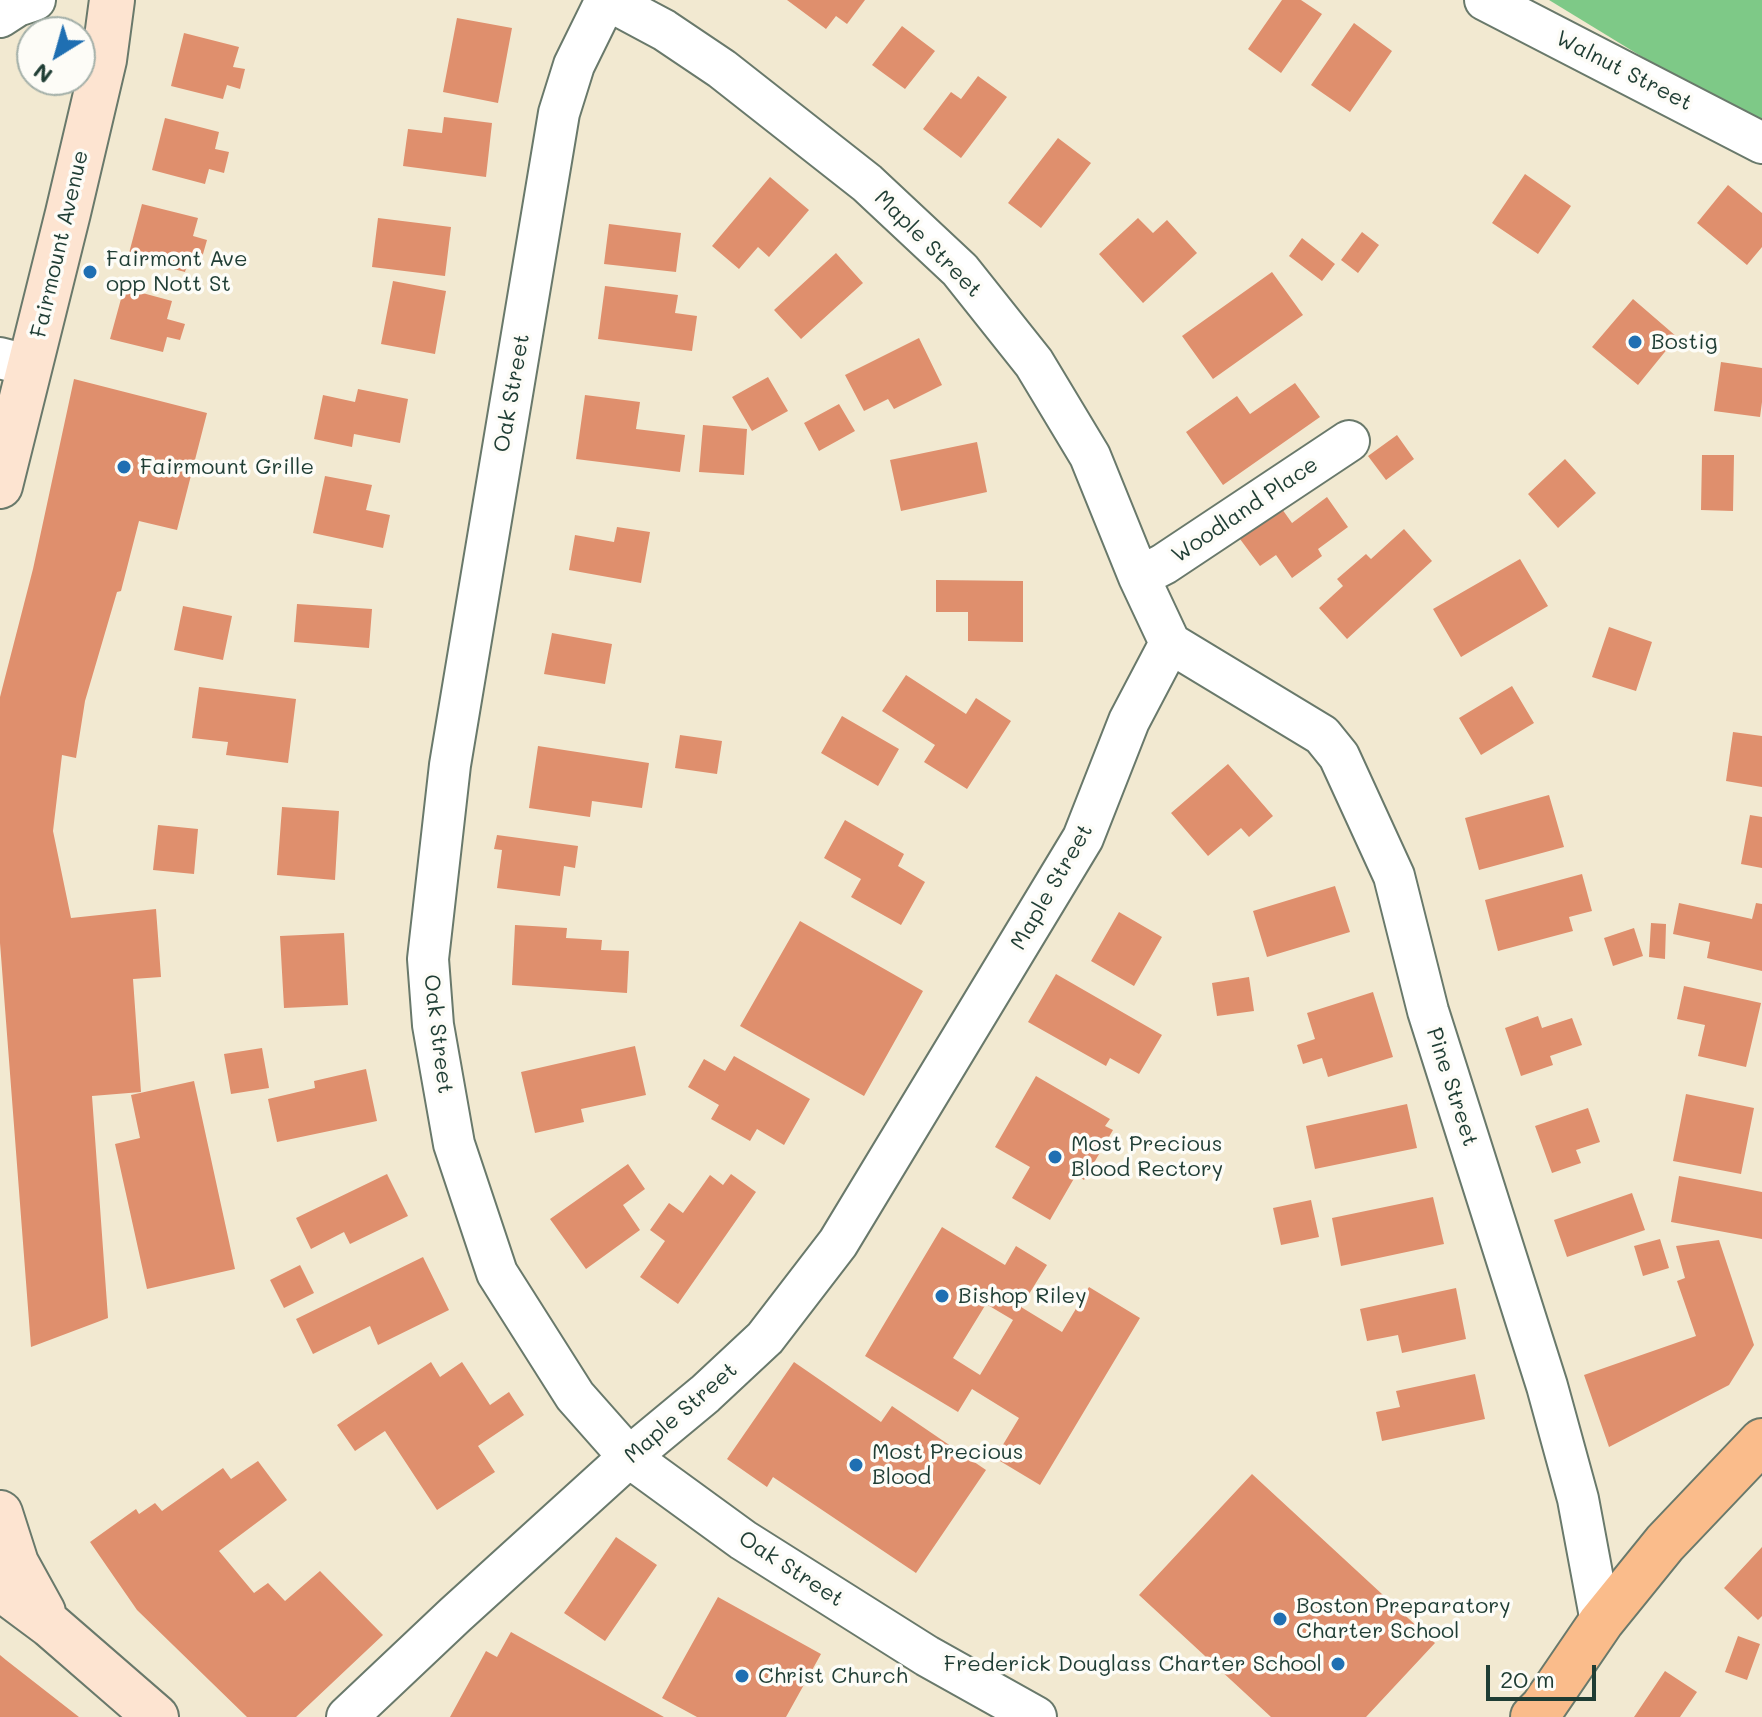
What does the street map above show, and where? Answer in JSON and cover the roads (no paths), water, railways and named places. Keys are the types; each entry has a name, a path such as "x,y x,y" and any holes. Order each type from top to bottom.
{"main road":[{"name":"Fairmount Avenue","path":"0,486 15,362 104,60 112,0"},
{"path":"1533,1717 1601,1622 1665,1543 1762,1441"},
{"path":"0,1513 16,1563 50,1625"},
{"path":"0,1588 50,1625 156,1717"}],"street":[{"path":"0,17 17,6 35,0"},
{"name":"Maple Street","path":"347,1717 629,1457 705,1394 765,1338 838,1243 1083,838 1129,721 1170,643 1139,577 1090,456 1034,363 960,270 867,183 722,69 664,30 607,0"},
{"name":"Oak Street","path":"607,0 574,65 559,113 450,765 428,959 433,1025 454,1144 497,1273 575,1396 629,1457 743,1540 927,1656 1036,1717"},
{"name":"Walnut Street","path":"1485,0 1762,143"},
{"name":"Woodland Place","path":"1139,577 1164,564 1349,441"},
{"name":"Pine Street","path":"1170,643 1322,735 1339,756 1394,876 1428,1011 1547,1386 1578,1499 1601,1622"}],"place":[{"name":"Fairmont Ave opp Nott St","path":"90,272"},
{"name":"Bostig","path":"1635,342"},
{"name":"Fairmount Grille","path":"124,467"},
{"name":"Most Precious Blood Rectory","path":"1055,1157"},
{"name":"Bishop Riley","path":"942,1296"},
{"name":"Most Precious Blood","path":"856,1465"},
{"name":"Boston Preparatory Charter School","path":"1280,1619"},
{"name":"Frederick Douglass Charter School","path":"1338,1664"},
{"name":"Christ Church","path":"742,1676"}]}
